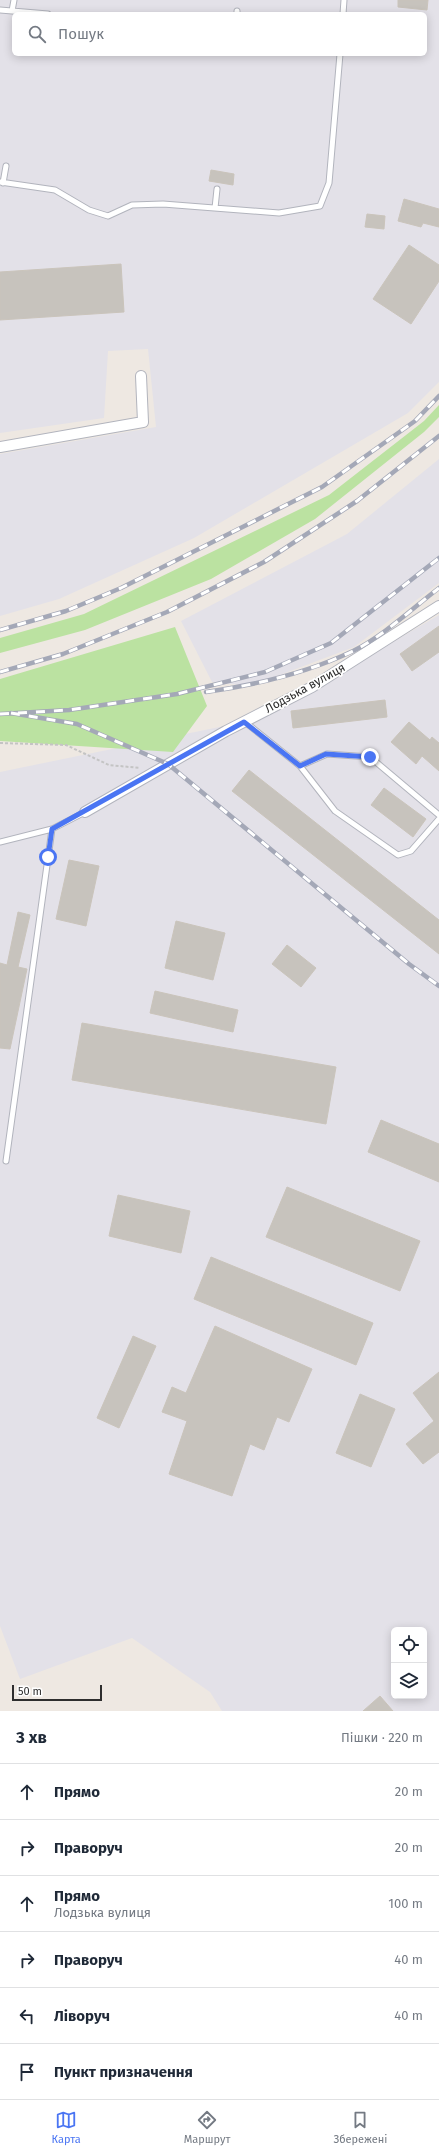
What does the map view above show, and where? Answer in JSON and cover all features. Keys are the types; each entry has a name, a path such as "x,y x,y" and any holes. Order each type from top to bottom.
{"street":[{"path":"0,447 143,422 141,376"},
{"name":"Лодзька вулиця","path":"84,812 244,722 312,687 439,606"}],"lane":[{"path":"0,10 15,12 14,0"},
{"path":"343,12 344,0"},
{"path":"6,166 2,182 55,190 89,210 108,216 132,205 163,204 279,213 320,206 329,183 340,56"},
{"path":"215,208 217,190"},
{"path":"244,722 300,766 335,811 398,854 411,851 439,819"},
{"path":"300,766 326,754 370,757 439,815"},
{"path":"0,842 52,829 84,812"},
{"path":"6,1161 52,829"}],"path":[{"path":"0,743 66,745 108,765 159,770"}],"shaded area":[{"path":"0,0 439,0 439,382 408,413 194,538 59,599 0,616 0,454 156,427 148,349 108,351 104,418 0,433"},
{"path":"439,459 439,583 354,647 251,686 212,682 181,621 347,534"},
{"path":"439,615 439,1711 222,1711 210,1692 132,1638 20,1679 0,1626 0,772 263,718"}],"green space":[{"path":"439,405 439,417 424,432 315,519 211,579 85,630 0,653 0,638 84,614 329,495 424,421"},
{"path":"175,627 207,706 173,752 0,741 0,679"}],"building":[{"path":"398,0 428,0 427,10 398,7"},
{"path":"211,170 234,174 233,185 209,181"},
{"path":"404,199 439,209 439,227 423,223 421,227 398,221"},
{"path":"367,214 385,216 384,229 365,227"},
{"path":"409,245 439,265 439,281 411,324 373,299"},
{"path":"121,264 124,312 0,320 0,272"},
{"path":"439,626 439,652 412,671 400,654"},
{"path":"385,700 387,717 293,728 291,711"},
{"path":"409,722 430,740 432,737 439,743 439,771 422,756 416,764 391,742"},
{"path":"249,770 439,920 439,954 232,791"},
{"path":"384,788 426,819 413,837 371,805"},
{"path":"69,860 99,866 86,926 56,919"},
{"path":"18,912 30,915 18,967 27,969 10,1049 0,1048 0,963 7,965"},
{"path":"176,921 225,933 213,980 165,968"},
{"path":"287,945 316,968 301,987 272,964"},
{"path":"155,991 238,1010 233,1032 150,1013"},
{"path":"82,1023 336,1067 326,1124 72,1080"},
{"path":"381,1120 439,1144 439,1182 368,1152"},
{"path":"287,1187 420,1241 400,1291 266,1237"},
{"path":"118,1195 190,1211 181,1253 109,1236"},
{"path":"211,1257 373,1323 356,1365 194,1299"},
{"path":"215,1326 312,1369 289,1422 277,1417 264,1450 250,1444 232,1496 169,1474 187,1421 162,1412 172,1387 186,1393"},
{"path":"133,1336 156,1346 119,1428 97,1418"},
{"path":"439,1372 439,1452 423,1464 406,1444 434,1421 413,1393"},
{"path":"360,1394 395,1409 371,1467 336,1453"},
{"path":"380,1696 393,1711 363,1711"}],"railway":[{"path":"0,630 66,611 121,588 322,487 415,421 439,396"},
{"path":"0,672 63,654 167,612 264,562 357,501 439,436"},
{"path":"0,714 69,710 177,694 265,672 331,643 439,558"},
{"path":"206,692 262,682 299,672 336,659 375,638 439,588"},
{"path":"11,713 77,724 168,764 409,964 439,986"}],"route":[{"path":"48,857 52,829 244,722 300,766 326,754 370,757"}]}
